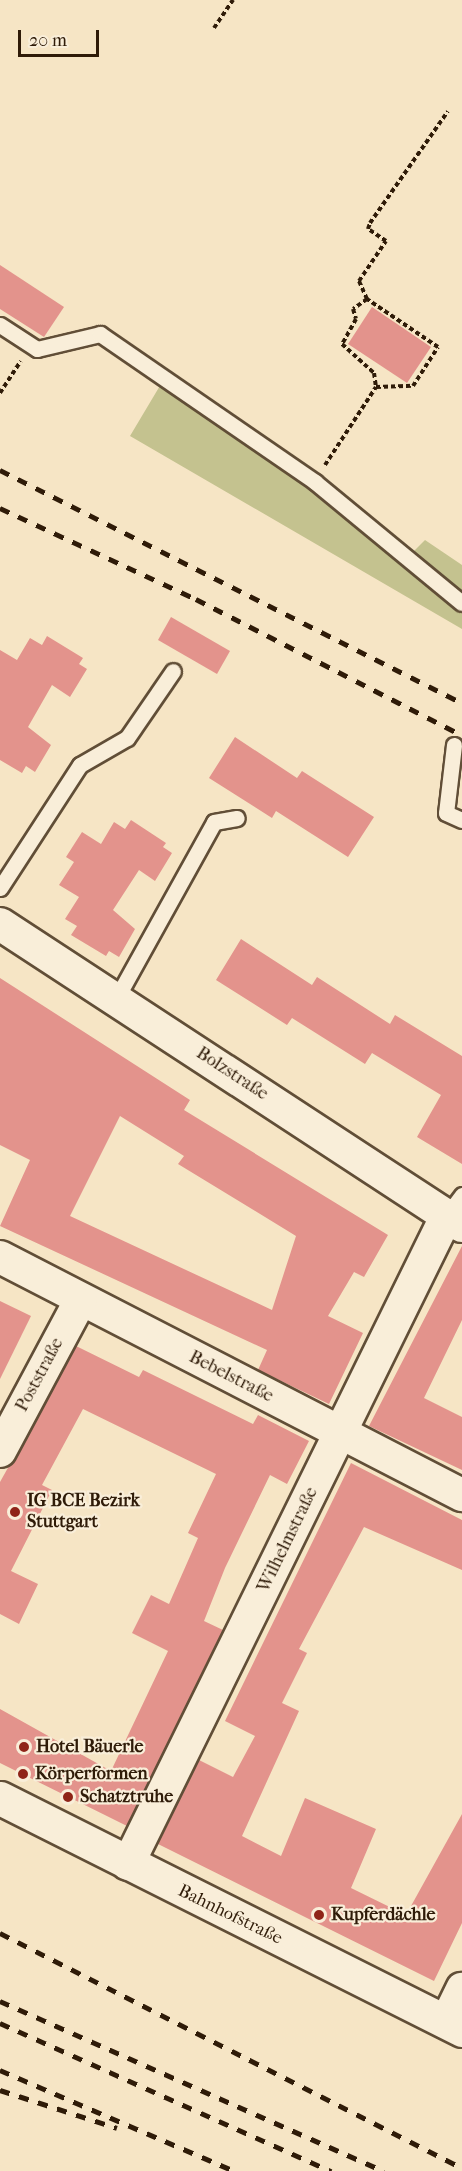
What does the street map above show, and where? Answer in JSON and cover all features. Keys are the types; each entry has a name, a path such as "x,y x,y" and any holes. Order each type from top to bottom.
{"main road":[{"name":"Bahnhofstraße","path":"0,1798 454,2026"}],"street":[{"name":"Bolzstraße","path":"0,924 457,1212"},
{"name":"Wilhelmstraße","path":"128,1864 341,1434 457,1212"},
{"name":"Bebelstraße","path":"0,1257 462,1495"},
{"name":"Poststraße","path":"0,1451 81,1299"},
{"path":"454,2026 462,1989"}],"lane":[{"path":"0,325 37,349 100,334 315,482 462,603"},
{"path":"0,888 80,765 128,738 173,671"},
{"path":"454,745 446,813 462,820"},
{"path":"116,999 214,822 237,818"}],"path":[{"path":"214,28 233,0"},
{"path":"376,387 413,386 438,347 367,299 359,281 386,241 368,229 370,223 447,111"},
{"path":"315,482 376,387 374,373 342,344 356,319 353,309 367,299"},
{"path":"0,393 31,346"}],"shaded area":[{"path":"161,384 292,473 403,562 425,540 462,565 462,629 130,436"}],"building":[{"path":"0,265 64,307 44,337 0,309"},
{"path":"372,307 431,347 407,383 348,344"},
{"path":"171,617 230,651 217,674 158,640"},
{"path":"47,636 83,658 79,664 87,669 70,697 52,685 28,727 51,745 35,772 26,766 22,773 0,760 0,650 17,660 30,638 42,645"},
{"path":"235,737 297,778 302,771 374,817 348,857 276,811 272,818 209,778"},
{"path":"131,820 166,843 163,847 172,853 155,881 139,870 113,910 135,929 119,957 109,951 106,956 71,935 77,926 65,919 79,897 59,885 74,862 66,857 82,832 101,844 114,822 125,829"},
{"path":"241,939 312,985 317,977 390,1024 395,1015 462,1056 462,1164 417,1137 441,1095 372,1053 365,1064 292,1018 287,1025 216,980"},
{"path":"0,978 190,1100 184,1110 388,1235 364,1277 354,1272 328,1316 363,1333 329,1404 258,1370 267,1350 0,1226 30,1160 0,1145","holes":["120,1116 184,1156 178,1164 296,1236 272,1310 70,1216"]},
{"path":"462,1246 462,1320 424,1398 462,1417 462,1470 369,1426"},
{"path":"0,1301 31,1316 0,1379"},
{"path":"76,1346 139,1377 143,1370 253,1424 258,1415 309,1441 287,1484 270,1475 225,1568 204,1621 223,1630 127,1826 0,1763 0,1709 111,1771 168,1651 132,1633 151,1595 169,1604 198,1538 188,1533 216,1474 83,1409 42,1485 52,1490 11,1571 38,1584 19,1624 0,1614 0,1482"},
{"path":"351,1463 462,1520 462,1570 364,1527 299,1649 307,1653 282,1703 299,1711 242,1836 281,1856 305,1798 376,1829 351,1888 406,1915 462,1814 462,1923 434,1981 158,1844 199,1760 233,1777 255,1736 225,1721"}],"railway":[{"path":"0,470 462,703"},
{"path":"0,508 196,599 462,735"},
{"path":"0,1933 462,2168"},
{"path":"0,2001 384,2171"},
{"path":"0,2023 331,2171"},
{"path":"0,2070 234,2171"},
{"path":"0,2090 117,2128"}],"place":[{"name":"IG BCE Bezirk Stuttgart","path":"15,1512"},
{"name":"Hotel Bäuerle","path":"24,1747"},
{"name":"Körperformen","path":"23,1774"},
{"name":"Schatztruhe","path":"68,1797"},
{"name":"Kupferdächle","path":"319,1915"}]}
